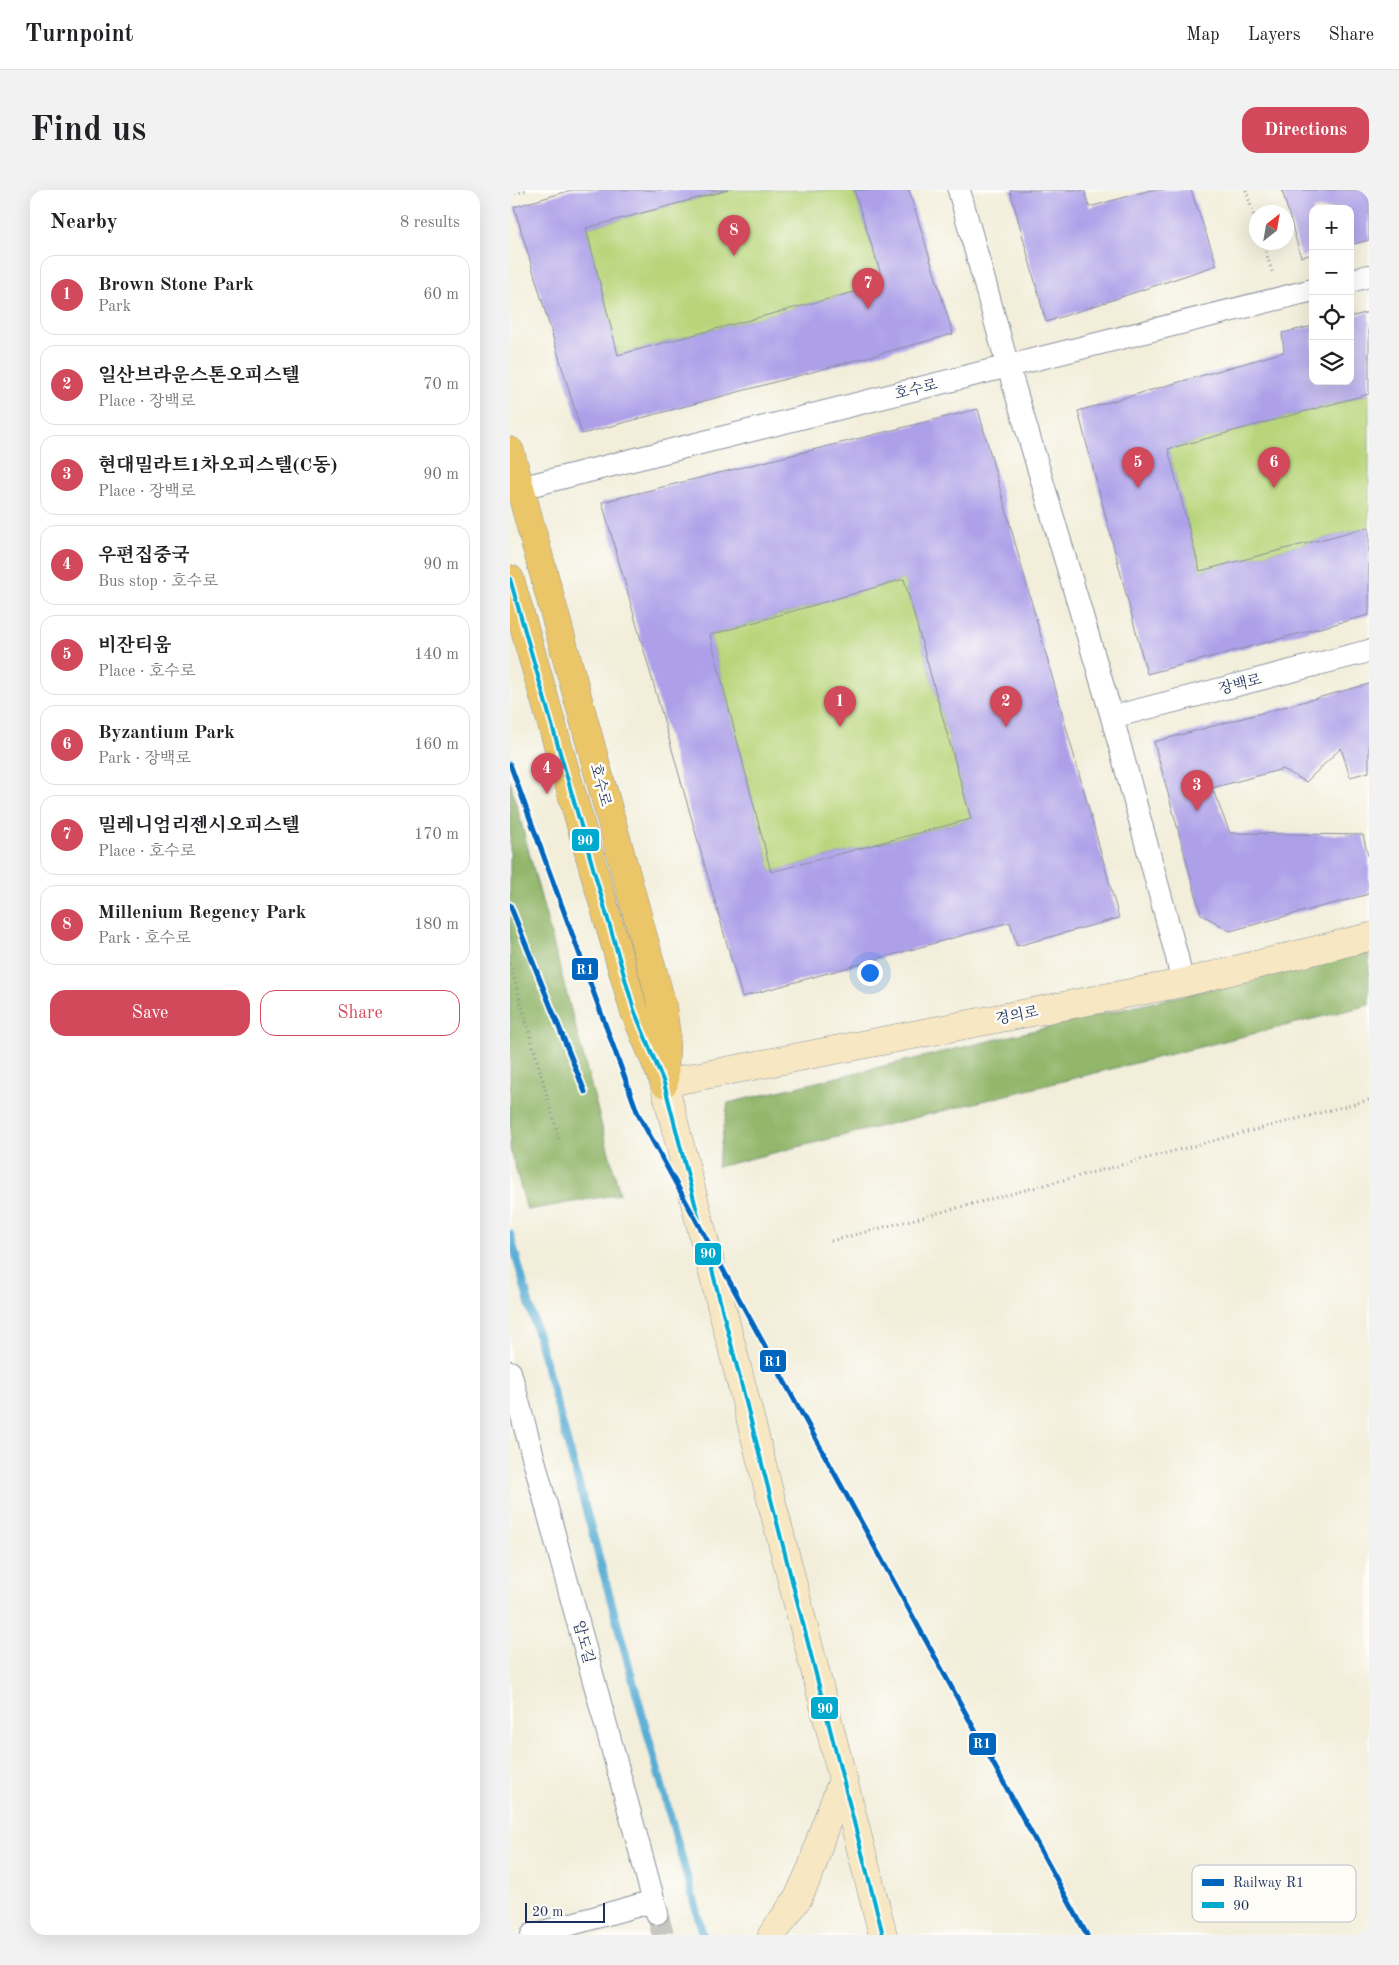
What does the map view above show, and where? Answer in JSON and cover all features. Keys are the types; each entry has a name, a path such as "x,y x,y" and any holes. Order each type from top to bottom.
{"main road":[{"name":"호수로","path":"510,451 662,1005 666,1033 664,1083"},
{"name":"호수로","path":"510,579 634,1010 664,1083 843,1780 876,1934"},
{"name":"경의로","path":"664,1083 1182,983 1369,937"},
{"path":"772,1935 798,1898 812,1867 822,1834 843,1780"}],"street":[{"path":"960,190 1008,366 1112,718 1177,958 1182,983"},
{"path":"1354,280 1369,276"},
{"name":"호수로","path":"520,488 1309,291"},
{"name":"장백로","path":"1112,718 1369,651"},
{"name":"압도길","path":"510,1372 656,1907 532,1935"}],"path":[{"path":"510,195 527,190"},
{"path":"1246,190 1251,205"},
{"path":"1265,250 1274,278"},
{"path":"510,964 560,1142"},
{"path":"831,1241 1369,1100"}],"green space":[{"path":"730,190 854,190 884,284 618,355 586,228"},
{"path":"1369,394 1369,527 1200,571 1168,449"},
{"path":"904,579 971,819 771,872 710,635"},
{"path":"510,781 620,1194 527,1210 510,1149"},
{"path":"1369,951 1369,1005 717,1167 728,1103"}],"building":[{"path":"572,190 728,190 586,228 618,355 884,284 854,190 909,190 953,334 582,434 514,207"},
{"path":"1010,190 1084,190 1089,207 1151,190 1191,190 1217,265 1046,322"},
{"path":"1282,190 1369,190 1369,240 1354,244 1354,205 1309,205 1309,255 1301,257 1294,232 1294,205 1286,205"},
{"path":"1369,312 1369,394 1168,449 1200,571 1369,527 1369,615 1147,674 1078,411 1284,352 1282,333 1309,327 1309,385 1354,385 1354,316"},
{"path":"978,409 1119,918 1017,946 1010,922 742,997 602,502","holes":["904,579 971,819 771,872 710,635"]},
{"path":"1369,684 1369,772 1350,777 1341,748 1306,782 1283,769 1212,788 1230,833 1363,835 1369,860 1369,894 1230,931 1201,914 1154,742"}],"waterway":[{"path":"510,1234 703,1935"}],"tunnel":[{"path":"657,1913 663,1935"}],"rail line":[{"name":"R1","path":"510,764 638,1114 1087,1935"},
{"name":"R1","path":"510,905 585,1092"}],"transit line":[{"name":"90","path":"510,579 634,1010 664,1083 883,1935"}],"place":[{"name":"Millenium Regency Park","path":"734,256"},
{"name":"밀레니엄리젠시오피스텔","path":"868,309"},
{"name":"비잔티움","path":"1138,488"},
{"name":"Byzantium Park","path":"1274,488"},
{"name":"Brown Stone Park","path":"840,727"},
{"name":"일산브라운스톤오피스텔","path":"1006,727"},
{"name":"우편집중국","path":"547,794"},
{"name":"현대밀라트1차오피스텔(C동)","path":"1197,811"}]}
